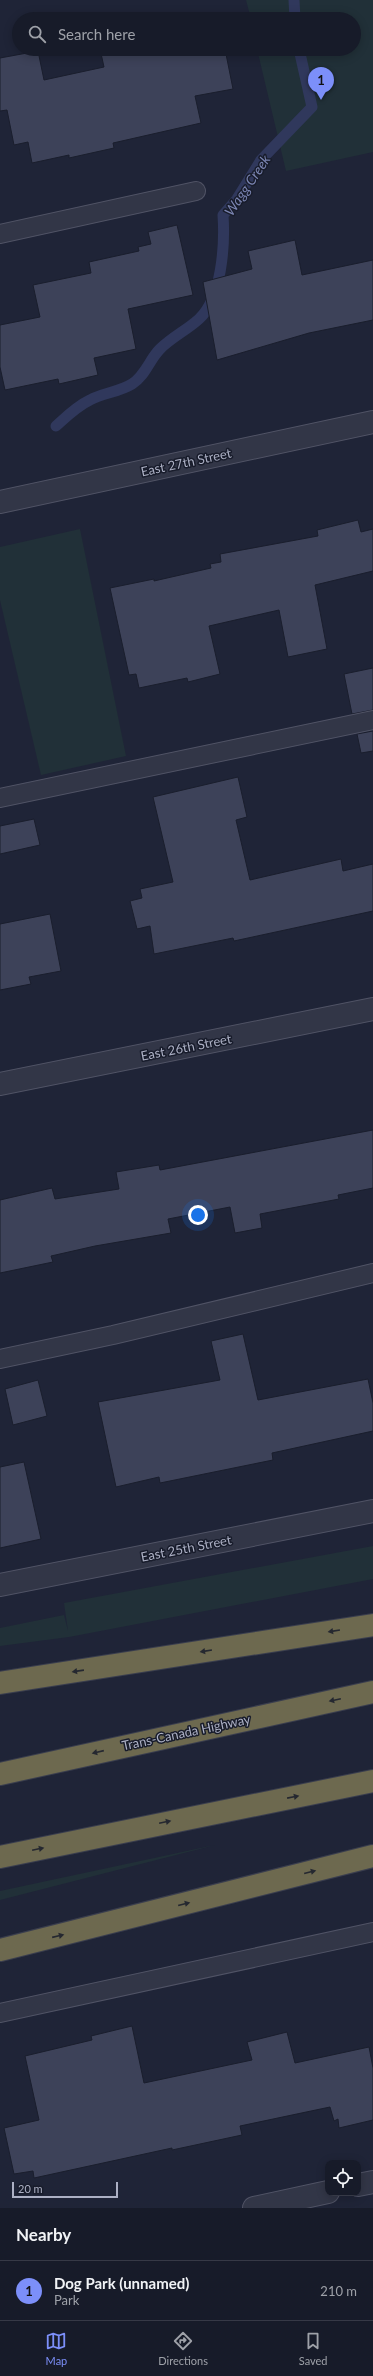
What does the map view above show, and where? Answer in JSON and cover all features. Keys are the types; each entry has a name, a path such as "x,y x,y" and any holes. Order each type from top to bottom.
{"highway":[{"path":"0,1683 373,1625"},
{"name":"Trans-Canada Highway","path":"0,1774 373,1692"},
{"path":"0,1857 373,1780"},
{"path":"0,1950 373,1856"}],"street":[{"name":"East 27th Street","path":"0,502 373,422"},
{"name":"East 26th Street","path":"0,1084 373,1009"},
{"name":"East 25th Street","path":"0,1585 373,1511"},
{"path":"361,2184 373,2182"},
{"path":"254,2208 325,2193"}],"lane":[{"path":"0,234 196,191"},
{"path":"0,798 373,720"},
{"path":"0,1359 113,1335 373,1273"},
{"path":"0,2013 373,1932"}],"shaded area":[{"path":"246,0 373,0 373,152 286,171 259,56 361,56 361,12 249,12"},
{"path":"80,529 126,756 41,775 0,600 0,547"},
{"path":"373,1546 373,1579 69,1637 0,1646 0,1628 64,1615 68,1631 64,1603"},
{"path":"215,1845 0,1900 0,1891"}],"building":[{"path":"12,56 39,56 44,80 104,67 102,56 226,56 233,89 195,96 201,123 113,143 114,148 69,158 69,155 32,163 28,142 14,145 7,110 0,111 0,58"},
{"path":"177,225 193,295 128,309 136,349 94,358 98,375 59,384 58,379 5,390 0,367 0,325 40,317 33,285 91,273 89,262 139,251 138,247 151,244 148,232"},
{"path":"295,240 302,275 373,260 373,320 309,333 217,360 203,282 252,269 248,251"},
{"path":"358,520 361,532 373,529 373,571 315,585 327,649 288,657 279,610 209,626 220,674 188,682 187,678 139,688 136,674 129,675 110,588 154,579 154,581 211,568 210,564 221,562 220,554 318,536 317,530"},
{"path":"373,668 373,710 352,714 344,674"},
{"path":"373,731 373,751 361,753 357,734"},
{"path":"238,777 247,817 236,820 250,880 341,859 343,871 373,864 373,911 234,941 233,938 154,954 150,926 137,929 130,901 142,898 140,889 173,882 153,797"},
{"path":"34,819 40,845 0,854 0,826"},
{"path":"50,914 61,971 29,977 31,984 0,990 0,924"},
{"path":"373,1130 373,1188 338,1195 339,1199 260,1214 262,1228 235,1233 230,1207 168,1219 171,1233 95,1246 51,1256 53,1262 0,1273 0,1200 52,1188 55,1199 119,1189 116,1172 159,1165 160,1170"},
{"path":"243,1334 258,1400 368,1379 373,1403 373,1431 272,1453 273,1460 160,1483 159,1477 116,1487 98,1402 220,1380 211,1341"},
{"path":"38,1380 47,1416 13,1425 5,1389"},
{"path":"24,1462 41,1539 0,1548 0,1467"},
{"path":"132,2026 144,2083 252,2060 247,2042 287,2032 295,2063 369,2047 373,2068 373,2120 339,2128 338,2119 334,2121 330,2107 240,2126 242,2135 172,2150 172,2148 34,2178 33,2171 14,2174 4,2128 39,2120 25,2056 92,2040 91,2036"}],"waterway":[{"name":"Wagg Creek","path":"294,0 295,12"},
{"name":"Wagg Creek","path":"56,426 85,402 132,384 141,376 160,349 199,319 207,310 213,298 220,270 223,241 223,215 237,199 261,160 312,107 301,56"}],"place":[{"name":"Dog Park (unnamed)","path":"321,100"}]}
